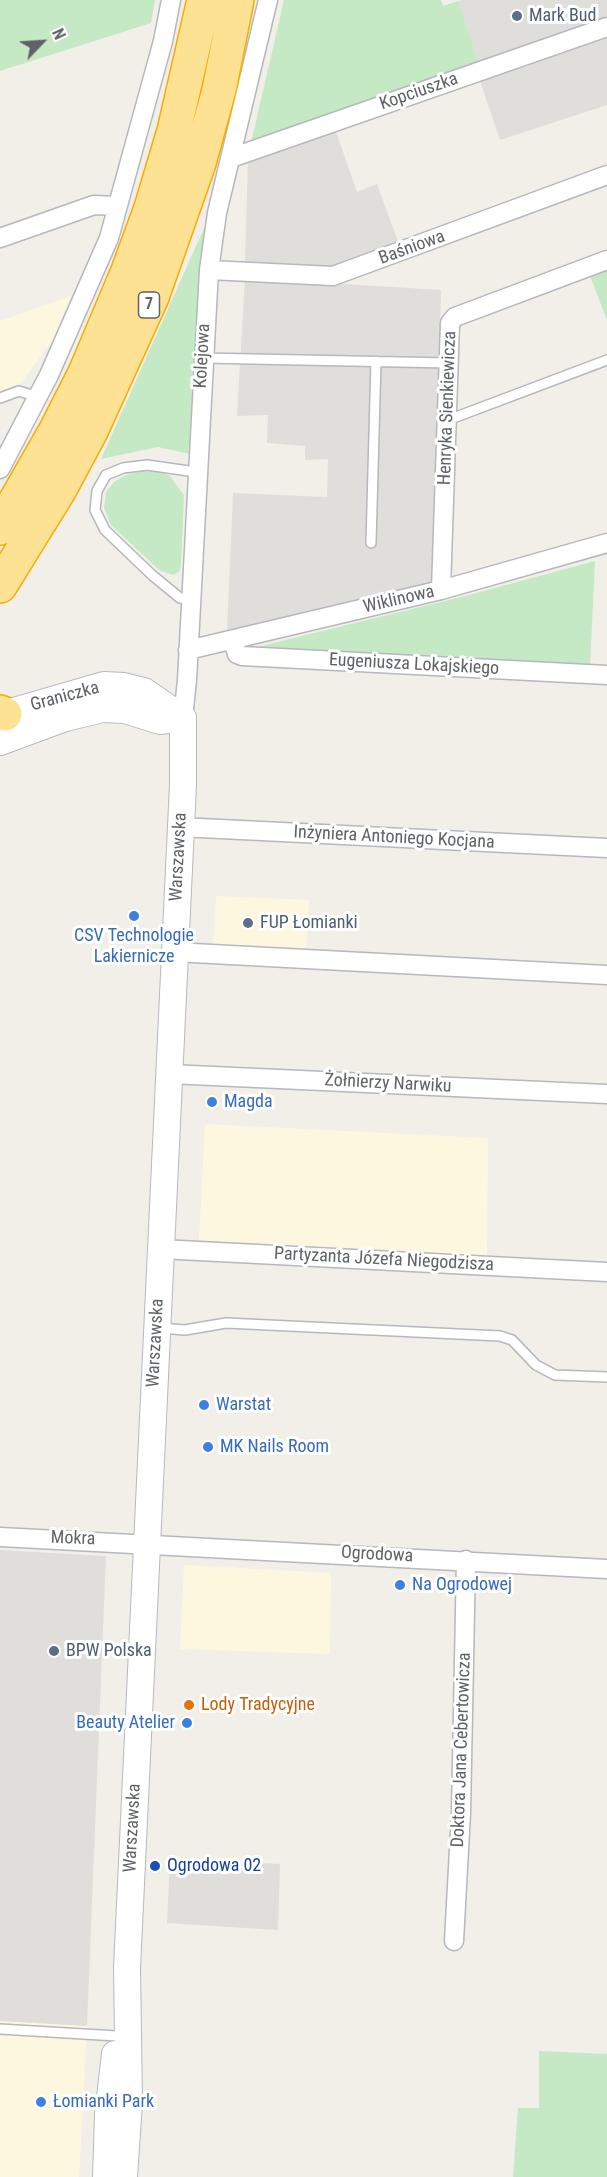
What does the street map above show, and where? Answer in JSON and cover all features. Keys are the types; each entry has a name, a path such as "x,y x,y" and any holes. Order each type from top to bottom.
{"highway":[{"name":"7","path":"0,528 75,392 128,271 151,208 174,131 204,0"},
{"name":"7","path":"0,586 60,489 91,431 152,297 199,163 219,90 237,0"}],"street":[{"path":"0,469 38,397 82,303 109,238 163,41 171,0"},
{"name":"Kolejowa","path":"183,718 209,270 217,213 268,0"},
{"name":"Kopciuszka","path":"231,158 607,27"},
{"name":"Baśniowa","path":"209,270 333,276 607,175"},
{"path":"0,238 94,205 118,206"},
{"name":"Henryka Sienkiewicza","path":"441,590 450,323 455,317 607,260"},
{"name":"Wiklinowa","path":"188,650 441,590 607,543"},
{"name":"Eugeniusza Lokajskiego","path":"233,640 237,654 242,656 607,675"},
{"name":"Graniczka","path":"1,721 104,685 124,686 144,691 183,718"},
{"name":"Warszawska","path":"106,2177 120,2087 127,1968 183,784 183,718"},
{"name":"Inżyniera Antoniego Kocjana","path":"180,827 607,848"},
{"path":"174,952 607,975"},
{"name":"Żołnierzy Narwiku","path":"168,1074 607,1094"},
{"name":"Partyzanta Józefa Niegodzisza","path":"160,1249 607,1272"},
{"name":"Mokra","path":"0,1537 147,1543"},
{"name":"Ogrodowa","path":"147,1543 607,1569"},
{"name":"Doktora Jana Cebertowicza","path":"454,1941 461,1813 466,1560"},
{"name":"Warszawska","path":"124,2177 117,2036 127,1968"}],"lane":[{"path":"203,358 449,363"},
{"path":"448,420 607,360"},
{"path":"371,543 375,361"},
{"path":"0,398 19,391 38,397"},
{"path":"191,599 180,598 152,575 105,530 95,510 97,490 106,475 123,468 147,465 196,472"},
{"path":"157,1328 185,1330 226,1323 500,1336 513,1340 536,1365 555,1375 607,1377"},
{"path":"0,2029 117,2036"}],"shaded area":[{"name":"Mark Bud","path":"607,0 607,22 480,67 458,1"},
{"name":"Mark Bud","path":"607,35 607,105 500,140 479,78"},
{"path":"334,126 357,192 377,184 399,244 328,271 245,264 248,159"},
{"path":"245,278 441,290 435,584 227,632 233,493 327,497 328,459 305,460 305,446 267,443 268,415 237,416"},
{"path":"71,296 53,339 21,383 0,391 0,321"},
{"path":"216,896 309,900 306,951 213,946"},
{"path":"205,1124 488,1138 487,1258 199,1240"},
{"path":"0,1550 106,1556 87,2026 0,2021"},
{"path":"184,1565 331,1573 330,1654 180,1649"},
{"path":"170,1859 280,1864 278,1930 167,1923"},
{"name":"Łomianki Park","path":"0,2021 87,2026 79,2177 0,2177"}],"green space":[{"path":"0,0 155,0 151,23 0,71"},
{"path":"284,0 441,0 443,6 458,1 480,67 251,143"},
{"path":"209,217 190,454 158,447 101,459"},
{"path":"607,270 607,320 590,276"},
{"path":"147,470 169,475 184,495 181,566 179,572 173,575 159,570 111,525 104,508 106,492 114,482 126,475"},
{"path":"595,561 590,666 253,648 469,595"},
{"path":"539,2051 607,2054 607,2177 513,2177 518,2108 539,2108"}],"place":[{"name":"Mark Bud","path":"517,16"},
{"name":"CSV Technologie Lakiernicze","path":"134,916"},
{"name":"FUP Łomianki","path":"248,923"},
{"name":"Magda","path":"212,1102"},
{"name":"Warstat","path":"204,1405"},
{"name":"MK Nails Room","path":"208,1447"},
{"name":"Na Ogrodowej","path":"400,1585"},
{"name":"BPW Polska","path":"54,1651"},
{"name":"Lody Tradycyjne","path":"189,1705"},
{"name":"Beauty Atelier","path":"187,1723"},
{"name":"Ogrodowa 02","path":"155,1866"},
{"name":"Łomianki Park","path":"41,2102"}]}
